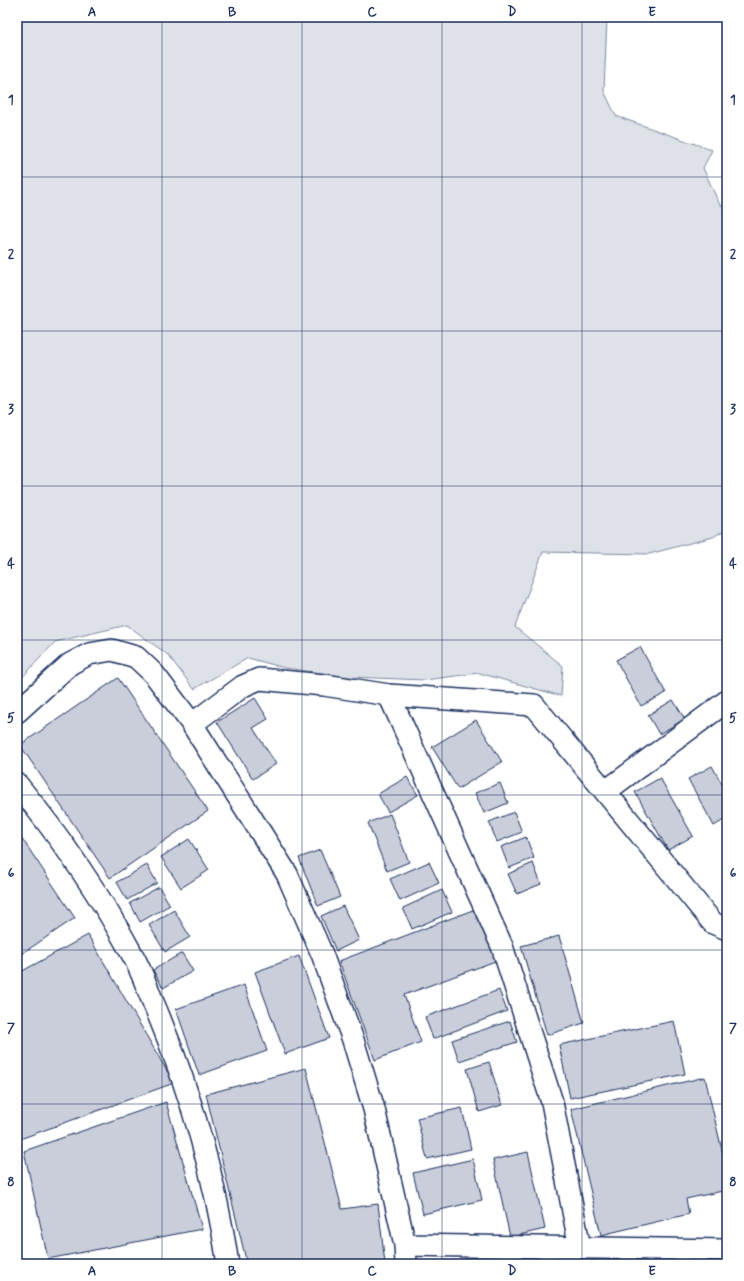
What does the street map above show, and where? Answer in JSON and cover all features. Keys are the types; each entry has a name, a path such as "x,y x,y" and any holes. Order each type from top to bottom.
{"street":[{"path":"17,712 70,664 89,654 112,650 136,657 154,674 192,724 286,874 322,954 353,1040 374,1109 406,1255 580,1248 727,1250"},
{"path":"192,724 243,686 259,679 324,685 389,696 534,705 713,922 727,929"},
{"path":"389,696 502,946 552,1102 580,1248"},
{"path":"606,791 727,701"},
{"path":"17,784 85,873 133,955 171,1046 207,1159 221,1218 228,1264"}],"shaded area":[{"path":"17,17 607,17 604,91 616,116 712,150 703,168 719,203 727,210 727,529 713,537 649,554 543,552 515,627 563,666 561,696 479,673 425,680 351,677 285,668 248,658 194,689 168,655 127,625 55,642 17,683"}],"building":[{"path":"640,647 666,693 641,706 616,660"},
{"path":"118,678 208,811 110,878 20,745"},
{"path":"255,698 268,719 253,728 276,764 253,779 217,722"},
{"path":"673,700 685,719 659,734 648,715"},
{"path":"476,720 502,762 458,789 432,747"},
{"path":"712,766 727,793 727,818 714,826 688,779"},
{"path":"407,777 418,795 388,812 378,794"},
{"path":"660,778 693,836 668,850 635,792"},
{"path":"500,783 508,803 484,813 475,793"},
{"path":"514,812 522,832 497,842 489,822"},
{"path":"390,814 409,862 387,871 368,823"},
{"path":"17,831 75,918 17,957"},
{"path":"526,837 534,858 509,868 501,847"},
{"path":"189,839 209,870 181,888 161,857"},
{"path":"320,850 340,897 318,906 299,858"},
{"path":"429,862 439,883 400,901 390,879"},
{"path":"533,863 541,884 517,894 508,874"},
{"path":"147,865 157,883 127,900 117,882"},
{"path":"159,887 170,905 140,922 130,903"},
{"path":"442,890 452,912 412,929 403,908"},
{"path":"343,906 359,940 336,951 321,916"},
{"path":"478,908 498,960 404,995 421,1042 375,1060 339,961"},
{"path":"174,910 190,937 165,952 149,925"},
{"path":"88,935 174,1083 20,1139 17,1133 17,974"},
{"path":"559,936 584,1023 547,1035 521,946"},
{"path":"182,953 193,971 163,988 153,970"},
{"path":"299,956 329,1038 285,1054 255,972"},
{"path":"244,985 267,1051 199,1075 176,1009"},
{"path":"499,990 507,1011 433,1039 425,1017"},
{"path":"510,1021 517,1042 459,1061 452,1040"},
{"path":"674,1021 685,1074 570,1098 559,1045"},
{"path":"489,1062 502,1105 479,1112 467,1069"},
{"path":"306,1068 342,1209 378,1204 385,1264 247,1264 206,1094"},
{"path":"705,1077 727,1172 727,1190 686,1199 689,1214 601,1235 571,1109"},
{"path":"166,1102 202,1229 48,1259 24,1151"},
{"path":"462,1108 471,1149 427,1159 417,1118"},
{"path":"528,1152 545,1229 510,1237 493,1160"},
{"path":"473,1159 482,1200 423,1214 413,1173"}]}
